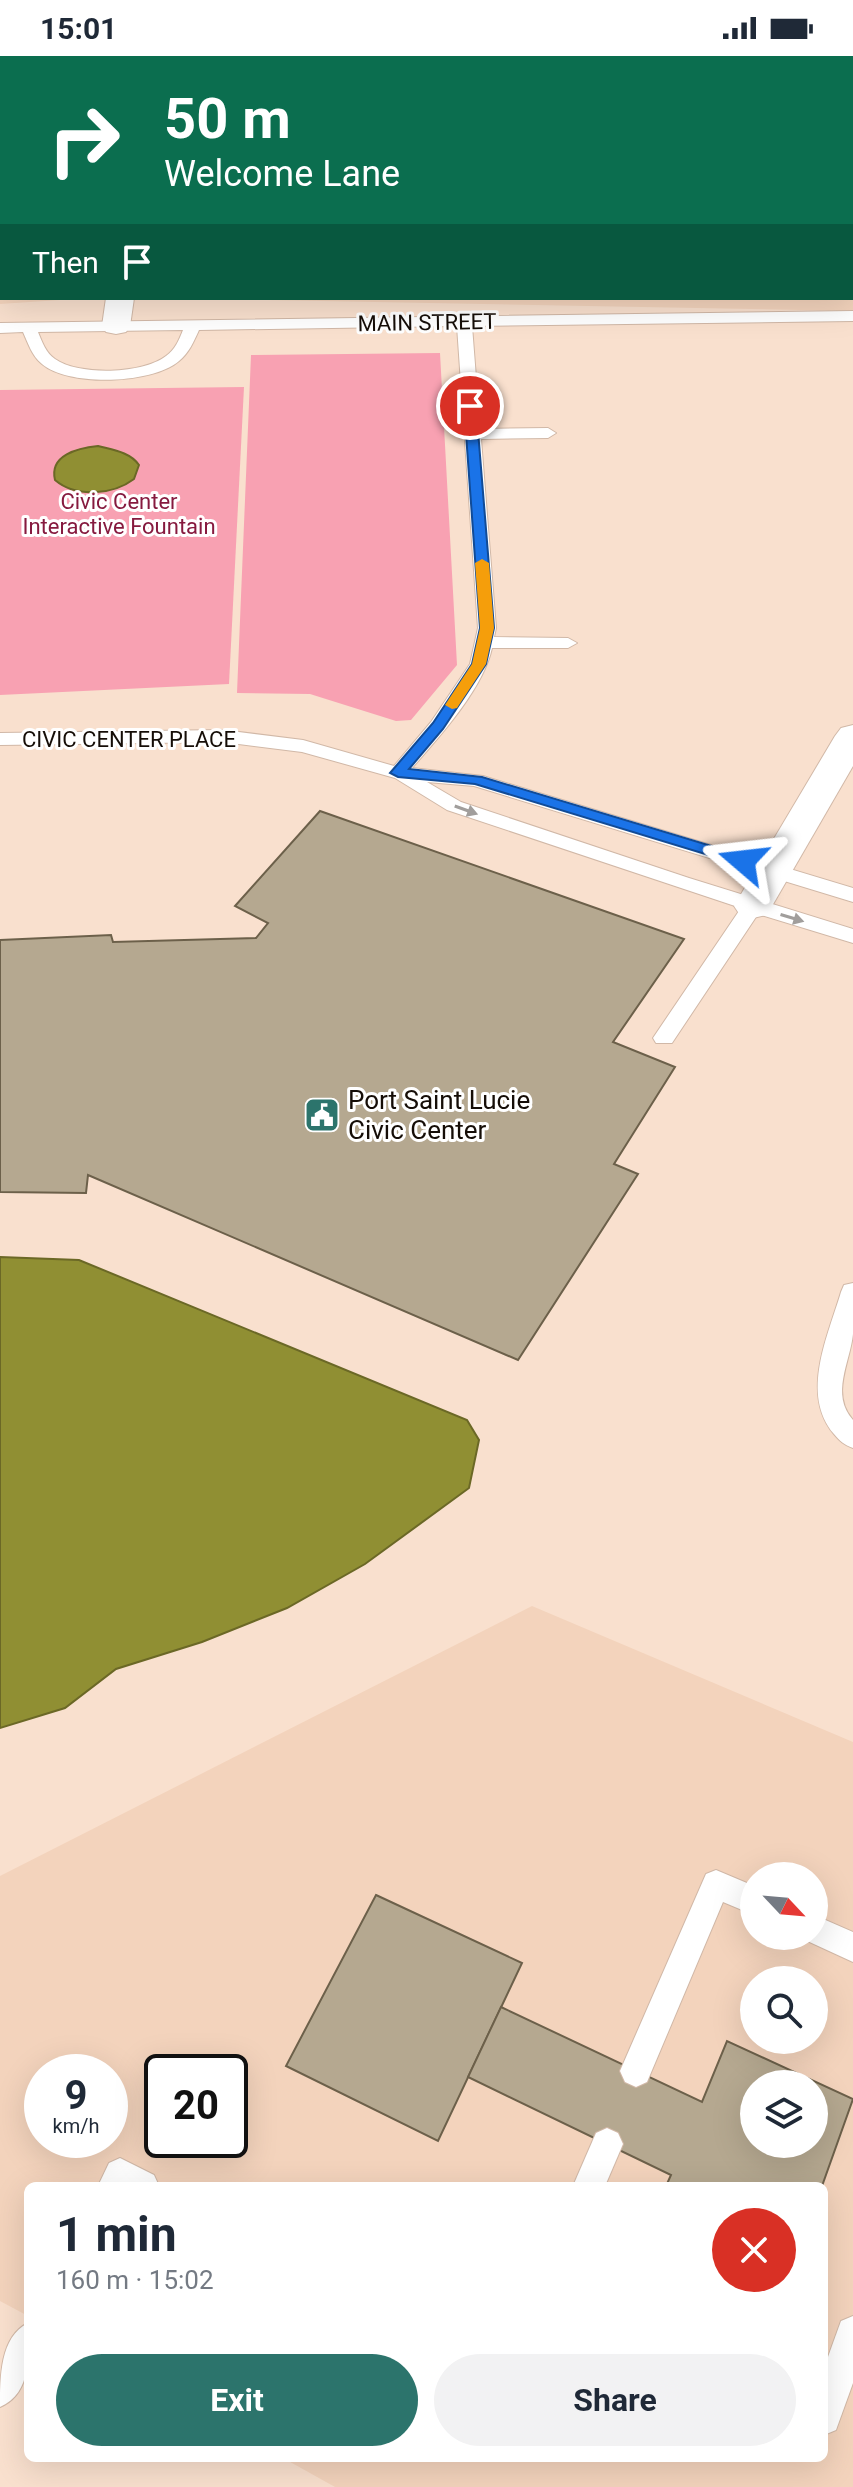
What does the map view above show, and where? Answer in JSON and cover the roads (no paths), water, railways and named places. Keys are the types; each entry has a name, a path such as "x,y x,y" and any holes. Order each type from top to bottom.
{"street":[{"path":"116,326 120,300"},
{"path":"753,906 853,736"}],"lane":[{"path":"707,300 711,318"},
{"name":"MAIN STREET","path":"0,328 853,316"},
{"path":"398,773 438,726 479,664 487,628 464,322"},
{"path":"28,327 43,357 52,364 75,371 114,375 151,370 172,361 182,349 193,325"},
{"path":"472,434 548,433"},
{"path":"483,642 568,643"},
{"name":"CIVIC CENTER PLACE","path":"0,739 223,736 303,746 398,773 476,780 853,895"},
{"name":"CIVIC CENTER PLACE","path":"398,773 454,806 753,906 853,936"},
{"path":"664,1038 753,906"},
{"path":"853,1292 829,1378 834,1416 853,1438"},
{"path":"636,2071 716,1884 740,1895"},
{"path":"828,1935 853,1947"},
{"path":"591,2182 607,2144"},
{"path":"116,2182 120,2174 135,2182"},
{"path":"828,2406 853,2333"},
{"path":"0,2390 24,2347"}],"place":[{"name":"Port Saint Lucie Civic Center","path":"322,1115"}],"park label":[{"name":"Civic Center Interactive Fountain","path":"119,514"}]}
